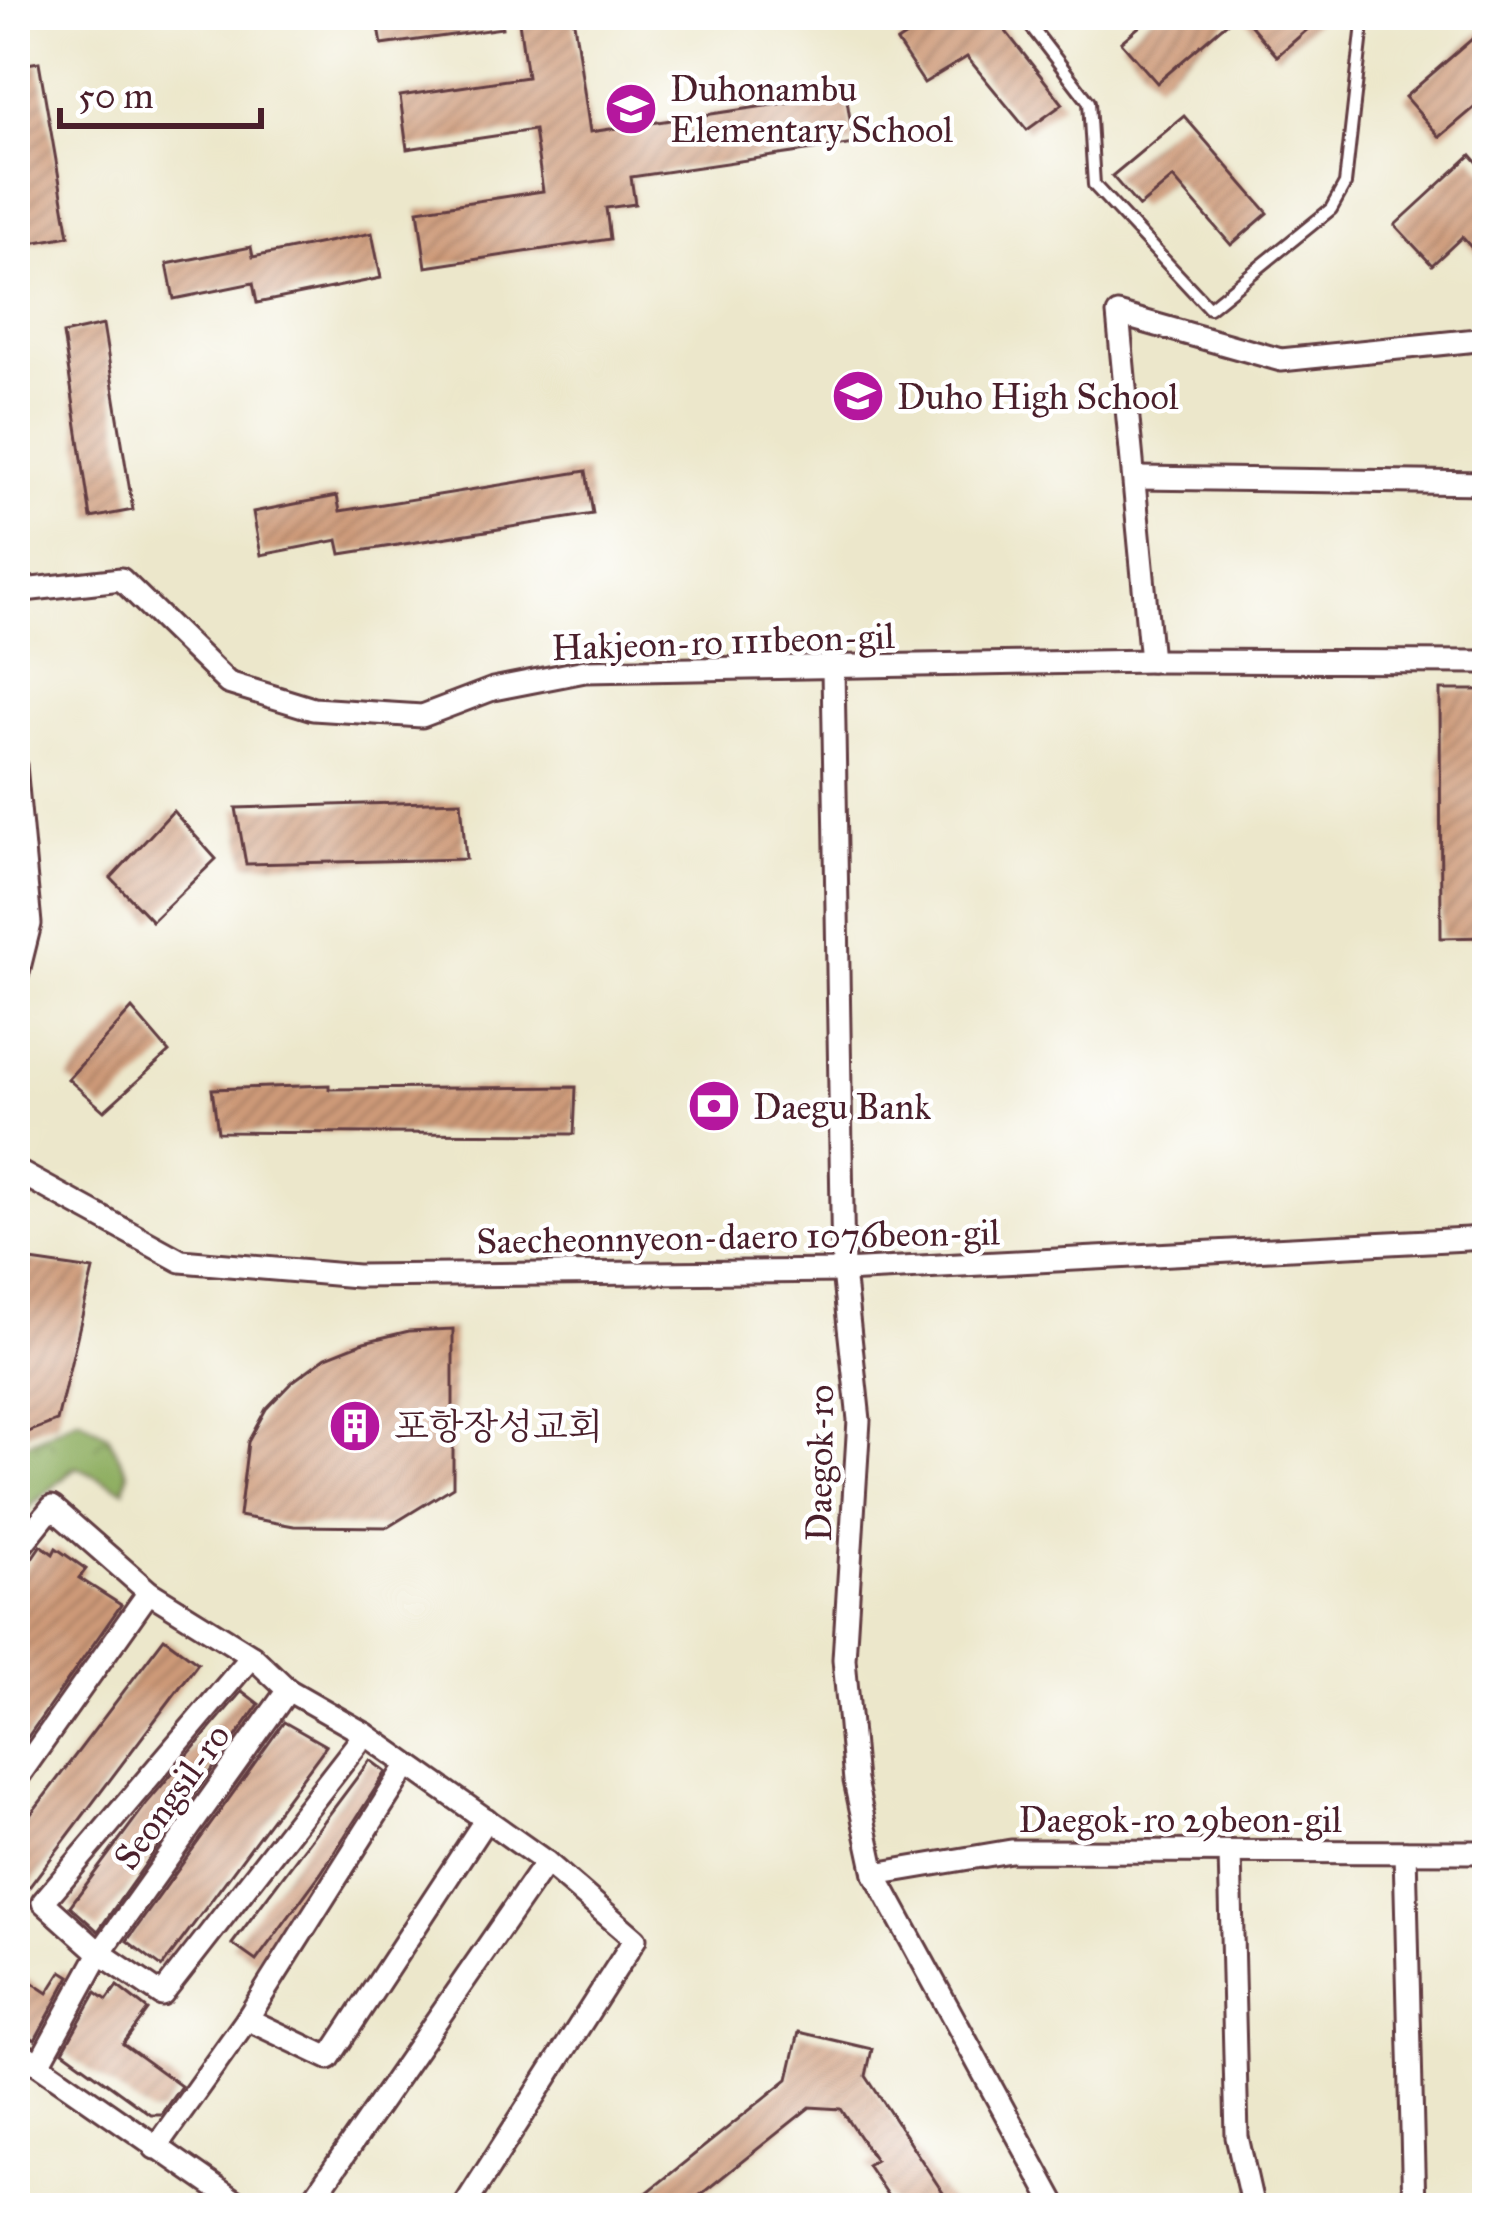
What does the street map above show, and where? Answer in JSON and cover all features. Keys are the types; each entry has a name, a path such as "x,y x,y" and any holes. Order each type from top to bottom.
{"street":[{"path":"1151,661 1138,478 1118,314 1281,359 1487,339"},
{"path":"1138,478 1487,483"},
{"name":"Hakjeon-ro 111beon-gil","path":"15,591 121,579 227,682 313,709 422,716 494,689 585,671 1151,661 1487,662"},
{"name":"Daegok-ro","path":"832,669 844,1271 859,1420 844,1659 855,1781 875,1874 1058,2208"},
{"path":"15,765 30,924 15,984"},
{"name":"Saecheonnyeon-daero 1076beon-gil","path":"15,1170 181,1262 357,1276 844,1271 1487,1238"},
{"path":"15,1553 52,1507 149,1592 252,1656 288,1690 365,1734 486,1819 546,1862 635,1939 463,2208"},
{"path":"15,1781 149,1592"},
{"path":"252,1656 43,1902 100,1953 162,1995 365,1734"},
{"name":"Seongsil-ro","path":"38,2065 100,1953 288,1690"},
{"path":"155,2148 247,2019 407,1766"},
{"path":"247,2019 329,2058 486,1819"},
{"name":"Daegok-ro 29beon-gil","path":"875,1874 1010,1851 1487,1852"},
{"path":"1230,1852 1237,2137 1253,2208"},
{"path":"1405,1852 1414,2208"},
{"path":"307,2208 546,1862"},
{"path":"15,2048 245,2208"}],"lane":[{"path":"1022,15 1089,102 1094,185 1209,308 1331,209 1345,184 1364,15"}],"green space":[{"path":"79,1418 108,1435 128,1473 124,1490 76,1467 15,1520 15,1449"}],"building":[{"path":"377,15 501,15 502,28 382,45"},
{"path":"518,15 573,15 590,132 846,94 854,144 631,177 635,204 606,208 610,239 426,267 418,210 543,191 534,130 407,149 400,96 527,77"},
{"path":"939,15 993,15 1063,104 1027,130 967,57 924,83 897,42"},
{"path":"1153,15 1236,15 1157,83 1121,42"},
{"path":"1242,15 1324,15 1277,56"},
{"path":"1487,26 1487,97 1440,137 1405,97"},
{"path":"39,62 69,236 20,245 15,66"},
{"path":"1184,116 1268,213 1231,245 1173,178 1139,207 1112,176"},
{"path":"1471,155 1487,173 1487,265 1462,237 1432,265 1395,225"},
{"path":"372,233 381,278 257,303 253,283 174,299 167,264 251,247 253,257"},
{"path":"103,325 133,510 91,518 63,334"},
{"path":"586,471 593,514 341,554 338,540 261,555 253,512 337,496 340,511"},
{"path":"1440,690 1487,690 1487,937 1441,938"},
{"path":"461,801 466,859 246,864 236,808"},
{"path":"173,811 216,859 152,921 111,878"},
{"path":"132,1009 169,1052 104,1111 68,1079"},
{"path":"329,1085 329,1089 576,1087 574,1134 218,1132 212,1089"},
{"path":"31,1261 93,1270 57,1421 15,1437 15,1265"},
{"name":"포항장성교회","path":"453,1329 453,1487 388,1527 294,1526 239,1516 248,1442 266,1409 292,1382 326,1357 364,1342 409,1331"},
{"path":"41,1545 53,1554 56,1548 86,1569 79,1578 121,1605 15,1755 15,1583"},
{"path":"164,1638 198,1663 15,1906 15,1835"},
{"path":"242,1691 259,1704 98,1931 70,1906 146,1804"},
{"path":"284,1722 326,1746 162,1967 127,1941"},
{"path":"370,1760 386,1772 321,1873 256,1961 232,1944"},
{"path":"15,1971 48,1993 62,1971 70,1976 35,2040 15,2026"},
{"path":"117,1986 148,2010 123,2044 181,2086 161,2114 150,2114 63,2051 96,1992 107,2000"},
{"path":"799,2032 872,2049 866,2076 953,2208 896,2208 867,2165 875,2160 841,2109 810,2107 684,2208 628,2208 788,2079"}],"place":[{"name":"Duhonambu Elementary School","path":"631,109"},
{"name":"Duho High School","path":"858,396"},
{"name":"Daegu Bank","path":"714,1106"},
{"name":"포항장성교회","path":"355,1426"}]}
